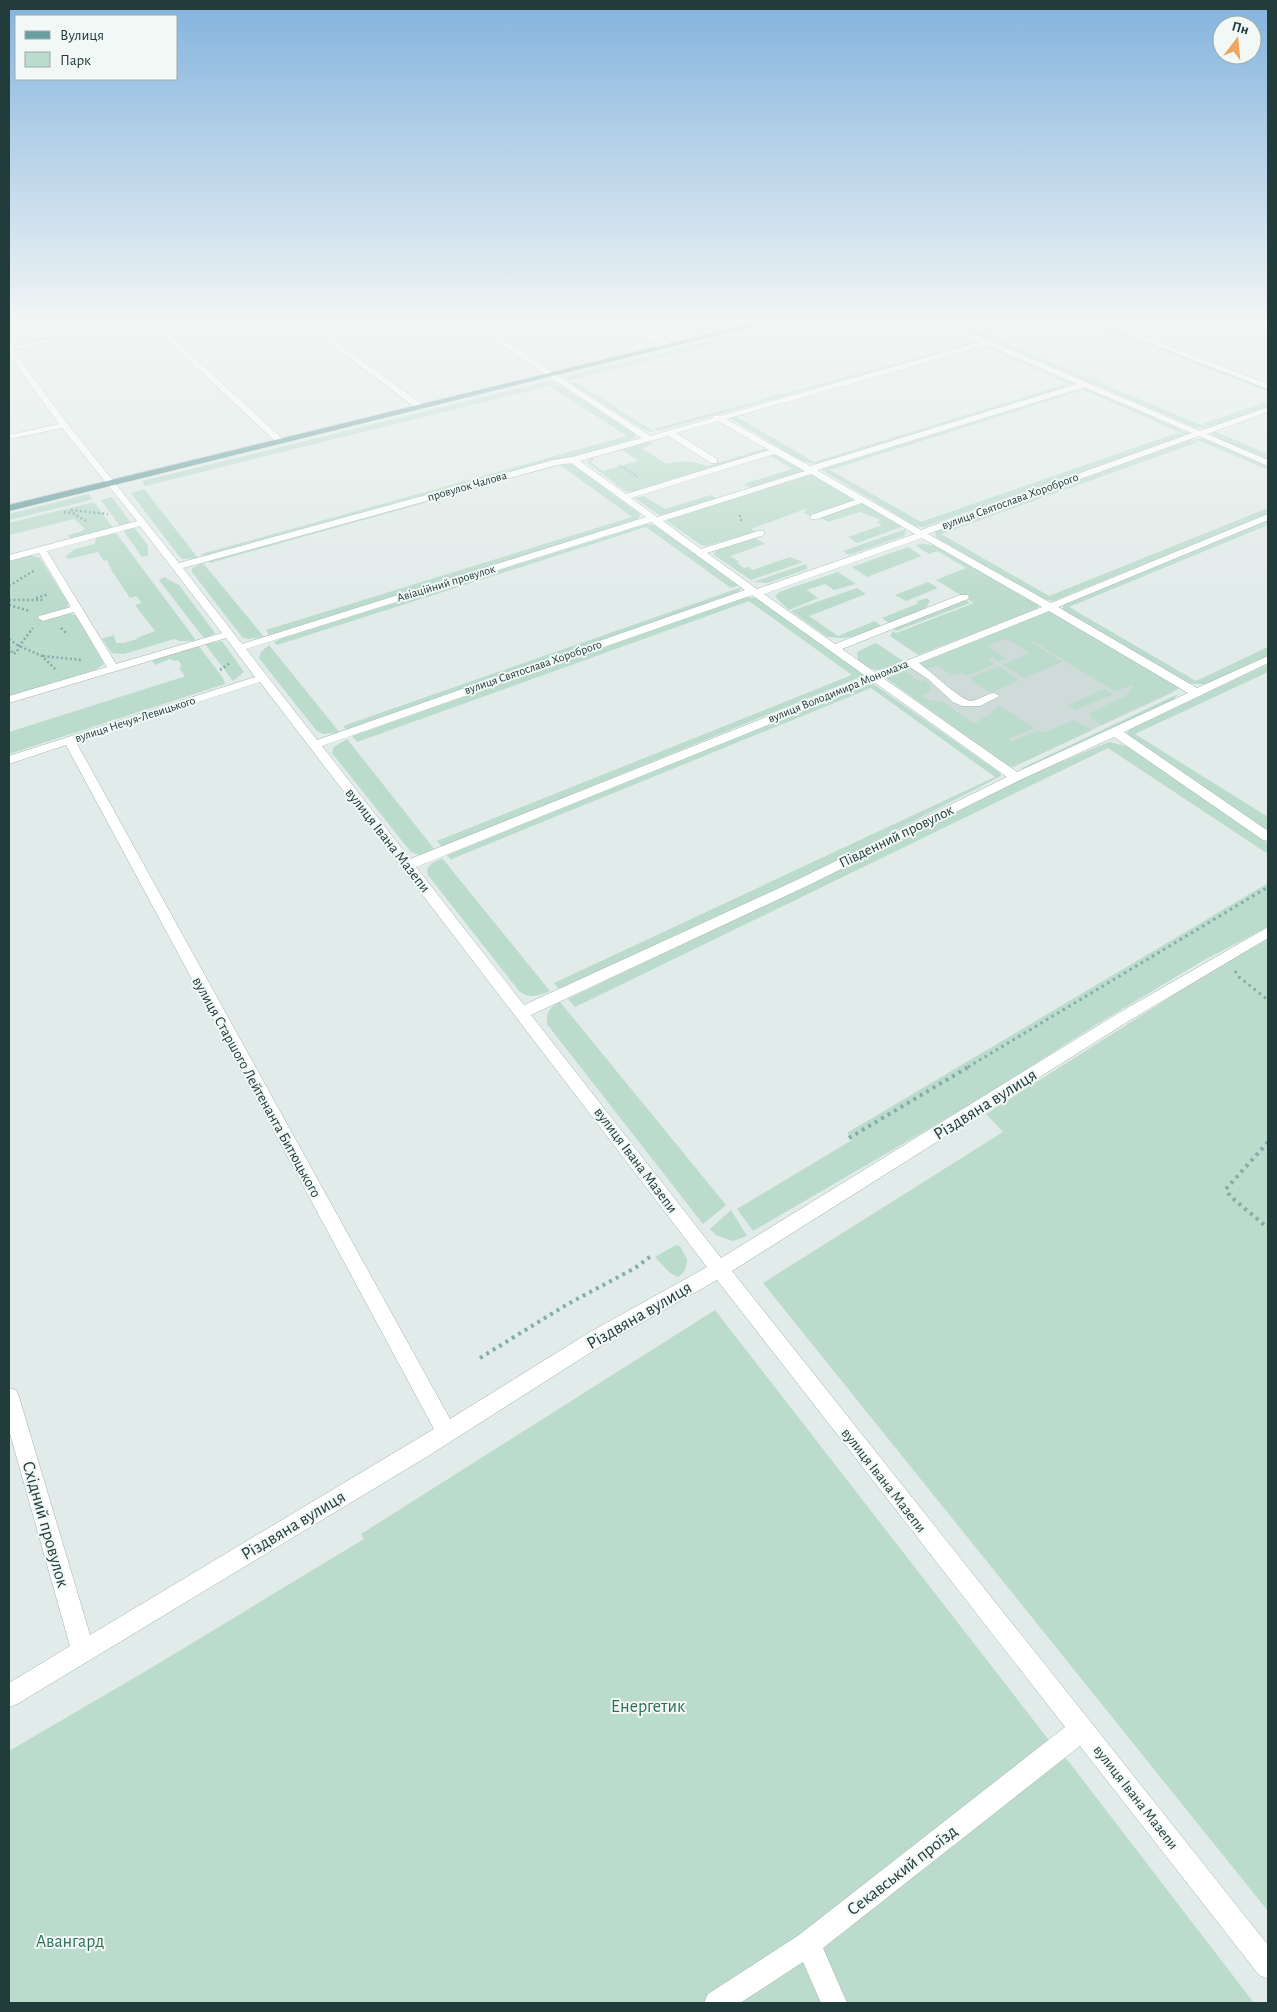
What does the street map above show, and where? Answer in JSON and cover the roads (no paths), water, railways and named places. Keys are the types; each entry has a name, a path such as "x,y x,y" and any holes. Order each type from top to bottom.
{"main road":[{"path":"9,508 376,418"}],"street":[{"name":"вулиця Івана Мазепи","path":"59,418 112,483 408,865 455,929 523,1012 719,1269 941,1554 1082,1729 1268,1966"},
{"path":"254,418 280,442"},
{"path":"617,418 648,438"},
{"name":"провулок Чалова","path":"177,567 556,462 572,460 714,418"},
{"path":"719,418 922,533 1196,693"},
{"path":"811,470 977,418"},
{"path":"1163,418 1268,463"},
{"name":"вулиця Святослава Хороброго","path":"314,745 922,533 1244,418"},
{"path":"9,437 64,425"},
{"path":"668,432 714,460"},
{"path":"626,498 776,451"},
{"path":"572,460 754,592 1016,777"},
{"name":"Авіаційний провулок","path":"239,648 811,470"},
{"path":"814,517 862,500"},
{"name":"вулиця Володимира Мономаха","path":"408,865 1050,607 1268,517"},
{"path":"9,558 142,523"},
{"path":"700,552 761,533"},
{"path":"41,549 111,665"},
{"path":"835,648 964,597"},
{"path":"43,618 77,608"},
{"path":"9,700 111,665 228,634"},
{"name":"Південний провулок","path":"523,1012 804,882 1016,777 1116,732 1268,659"},
{"path":"910,662 932,677 957,700 966,704 976,704 994,696"},
{"name":"вулиця Нечуя-Левицького","path":"9,760 262,678"},
{"path":"1116,732 1268,837"},
{"name":"вулиця Старшого Лейтенанта Битюцького","path":"69,740 447,1433"},
{"name":"Різдвяна вулиця","path":"9,1696 447,1433 597,1338 689,1288 1122,1018 1268,932"},
{"name":"Східний провулок","path":"9,1397 83,1651"},
{"name":"Секавський проїзд","path":"717,2003 808,1944 1082,1729"},
{"path":"808,1944 834,2003"}],"park label":[{"name":"Енергетик","path":"648,1706"},
{"name":"Авангард","path":"70,1941"}]}
